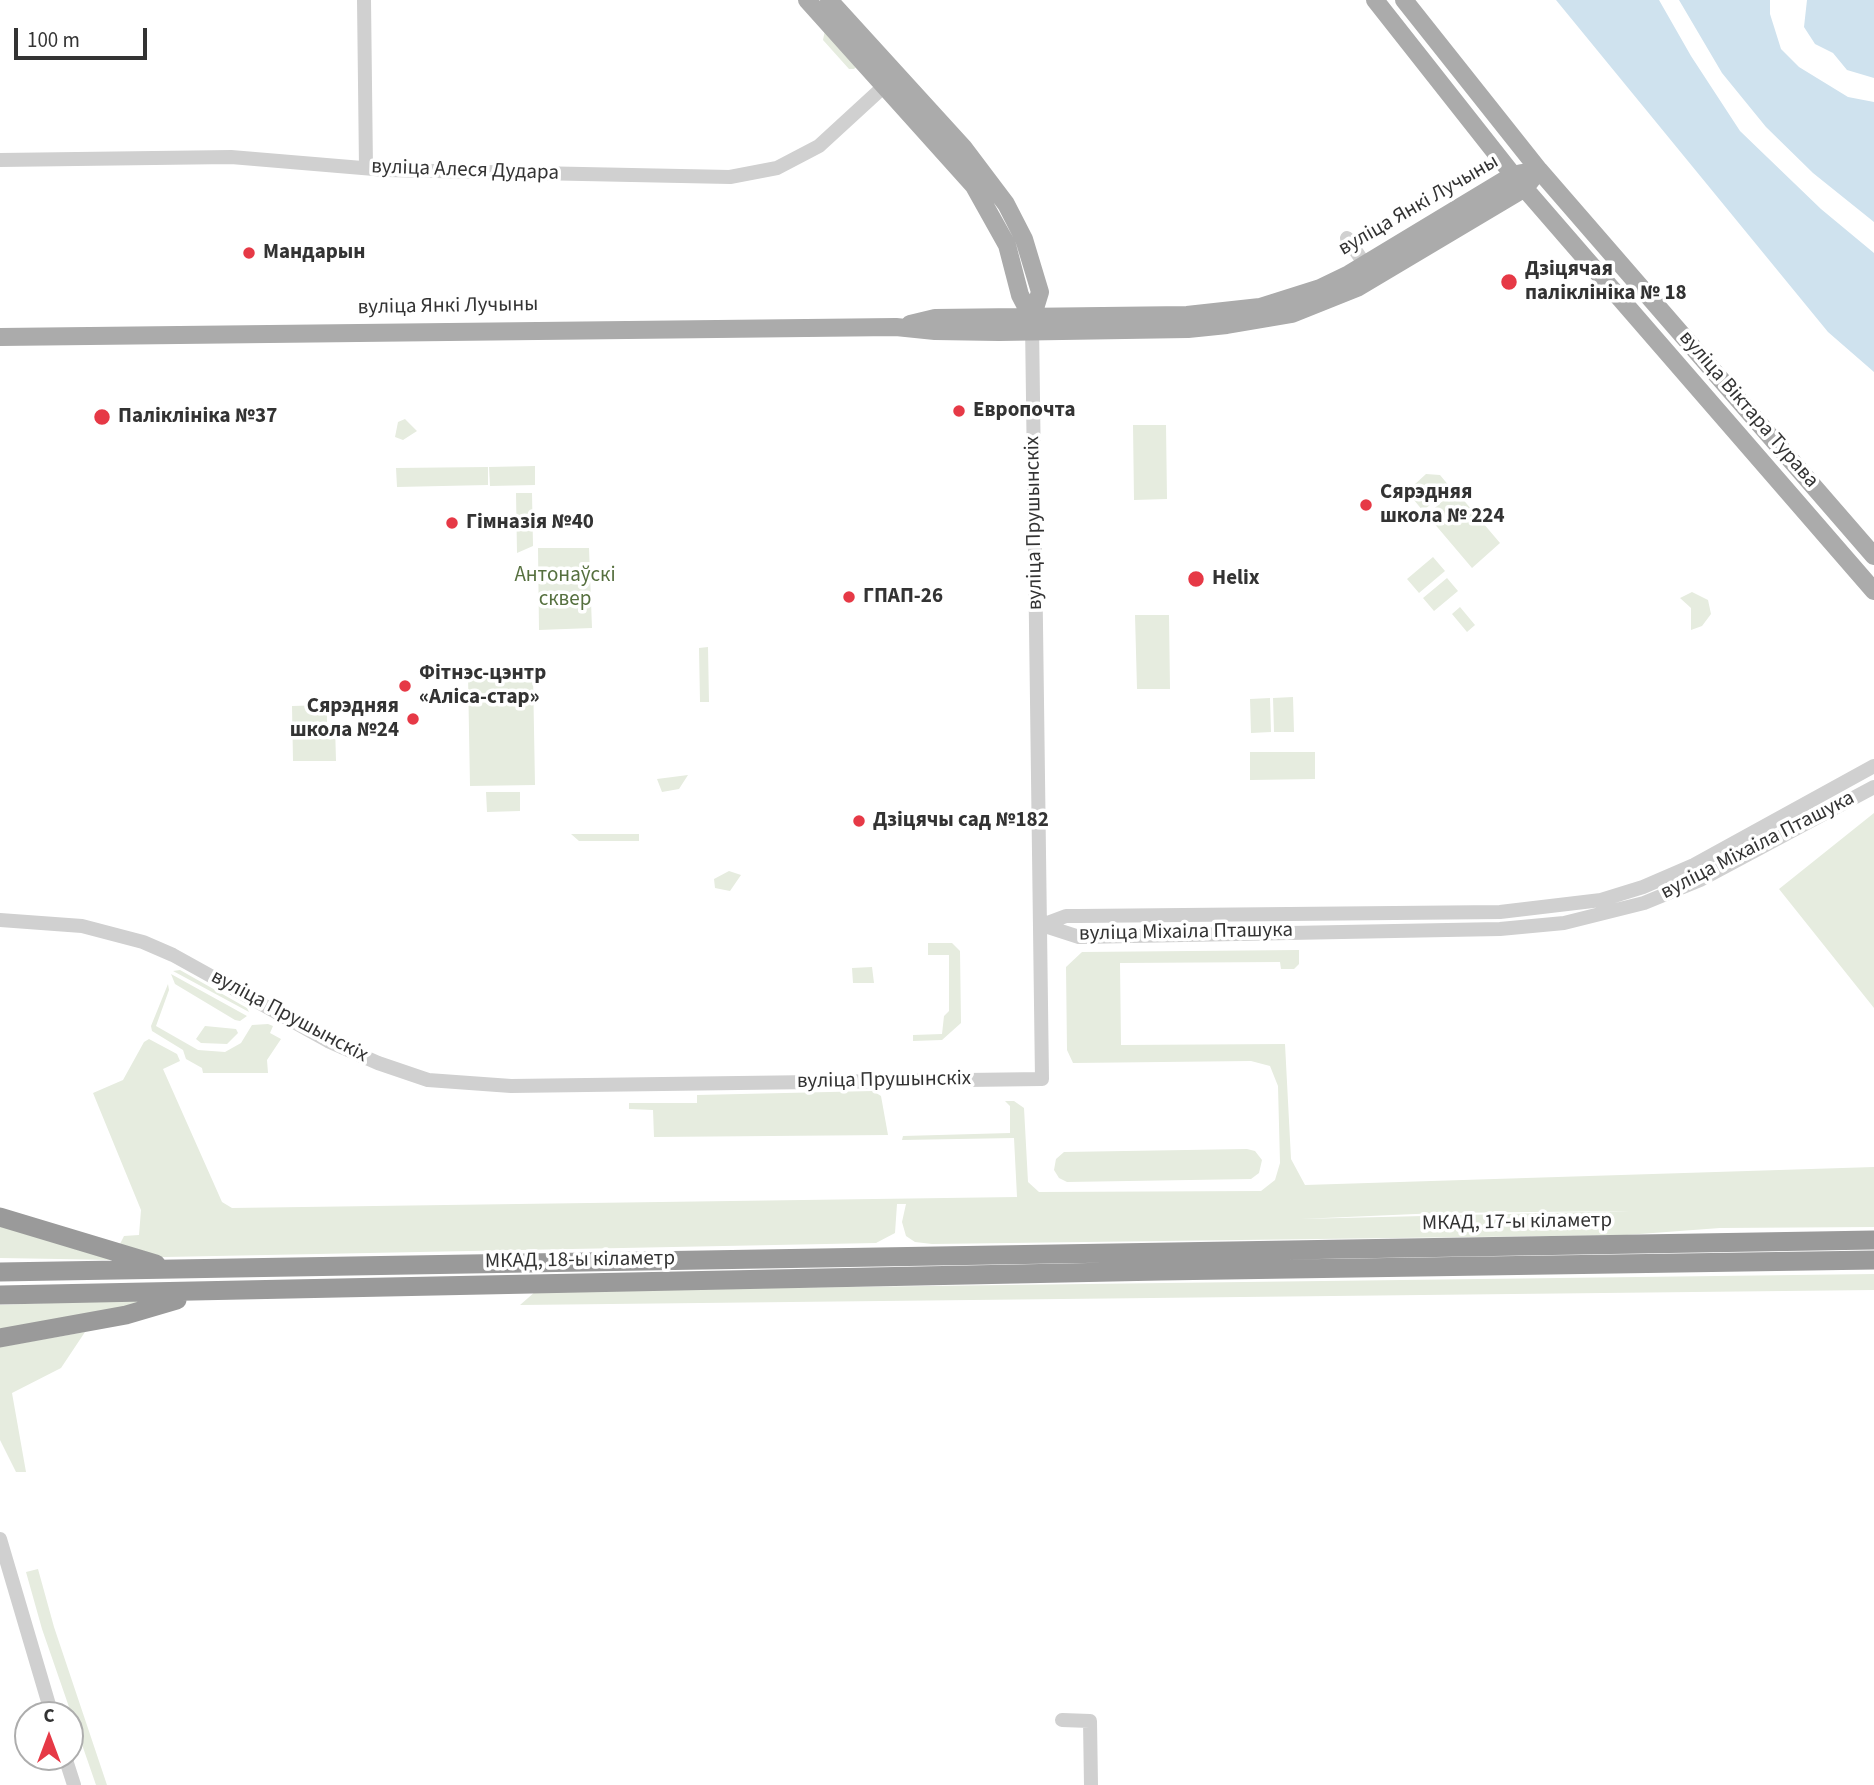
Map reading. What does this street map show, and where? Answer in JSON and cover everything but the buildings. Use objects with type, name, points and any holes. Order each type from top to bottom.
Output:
[{"type":"highway","points":[[0,1217],[178,1270]]},
{"type":"highway","name":"МКАД, 17-ы кіламетр","points":[[1161,1262],[1874,1240]]},
{"type":"highway","name":"МКАД, 17-ы кіламетр","points":[[1161,1262],[1874,1260]]},
{"type":"highway","name":"МКАД, 18-ы кіламетр","points":[[0,1272],[1161,1262]]},
{"type":"highway","name":"МКАД, 18-ы кіламетр","points":[[0,1295],[230,1292],[1161,1262]]},
{"type":"highway","points":[[0,1338],[126,1314],[185,1298],[230,1292]]},
{"type":"main road","points":[[807,0],[890,80]]},
{"type":"main road","points":[[829,0],[974,186],[1007,245],[1020,295],[1032,325]]},
{"type":"main road","name":"вуліца Віктара Турава","points":[[1375,0],[1519,182],[1874,591]]},
{"type":"main road","name":"вуліца Віктара Турава","points":[[1404,0],[1539,170],[1874,556]]},
{"type":"main road","name":"вуліца Янкі Лучыны","points":[[0,337],[896,327],[935,331],[1187,315],[1260,307],[1370,272],[1539,170]]},
{"type":"street","points":[[364,0],[366,168]]},
{"type":"street","name":"вуліца Алеся Дудара","points":[[0,160],[231,157],[366,168],[730,177],[777,168],[819,146],[890,80]]},
{"type":"street","points":[[1347,238],[1370,272]]},
{"type":"street","name":"вуліца Прушынскіх","points":[[0,920],[52,921],[116,933],[173,955],[322,1038],[378,1063],[428,1080],[511,1086],[1042,1079],[1032,325]]},
{"type":"street","name":"вуліца Міхаіла Пташука","points":[[1042,925],[1078,916],[1500,912],[1601,900],[1643,887],[1694,865],[1874,766]]},
{"type":"street","name":"вуліца Міхаіла Пташука","points":[[1042,925],[1079,937],[1500,929],[1564,923],[1644,903],[1700,880],[1874,787]]},
{"type":"street","points":[[0,1539],[48,1701]]},
{"type":"street","points":[[1062,1720],[1090,1721],[1091,1785]]},
{"type":"green space","points":[[825,30],[857,66],[854,69],[849,69],[823,40]]},
{"type":"green space","points":[[405,419],[417,431],[403,440],[395,437],[398,422]]},
{"type":"green space","points":[[1133,425],[1166,425],[1167,499],[1134,500]]},
{"type":"green space","points":[[535,466],[535,485],[490,486],[489,467]]},
{"type":"green space","points":[[488,467],[488,485],[397,487],[396,468]]},
{"type":"green space","points":[[1426,474],[1440,475],[1450,487],[1423,511],[1414,500],[1414,485]]},
{"type":"green space","points":[[1455,490],[1500,543],[1472,568],[1427,515]]},
{"type":"green space","points":[[516,493],[532,493],[533,546],[517,553]]},
{"type":"green space","name":"Антонаўскі сквер","points":[[538,548],[589,548],[592,628],[539,630]]},
{"type":"green space","points":[[1433,557],[1445,571],[1419,593],[1407,579]]},
{"type":"green space","points":[[1447,578],[1458,591],[1434,611],[1423,598]]},
{"type":"green space","points":[[1692,592],[1708,600],[1711,614],[1702,626],[1691,630],[1691,608],[1680,598]]},
{"type":"green space","points":[[1460,607],[1475,625],[1467,632],[1452,614]]},
{"type":"green space","points":[[1135,615],[1169,615],[1170,689],[1137,689]]},
{"type":"green space","points":[[708,647],[709,702],[700,702],[699,648]]},
{"type":"green space","points":[[533,674],[535,785],[470,786],[468,675]]},
{"type":"green space","points":[[1293,697],[1294,732],[1274,732],[1273,698]]},
{"type":"green space","points":[[1270,698],[1271,732],[1251,733],[1250,699]]},
{"type":"green space","points":[[327,705],[327,725],[335,725],[336,761],[293,761],[292,706]]},
{"type":"green space","points":[[1250,752],[1315,752],[1315,779],[1250,780]]},
{"type":"green space","points":[[688,775],[679,789],[662,792],[657,779]]},
{"type":"green space","points":[[486,792],[520,792],[520,811],[487,812]]},
{"type":"green space","points":[[1874,813],[1874,1008],[1779,889]]},
{"type":"green space","points":[[571,834],[639,834],[639,841],[579,841]]},
{"type":"green space","points":[[729,871],[741,875],[730,891],[715,888],[714,879]]},
{"type":"green space","points":[[928,943],[952,943],[960,951],[961,1023],[942,1040],[913,1041],[913,1035],[942,1034],[944,1016],[949,1011],[949,955],[928,955]]},
{"type":"green space","points":[[1299,950],[1299,964],[1294,969],[1281,969],[1280,962],[1120,963],[1121,1045],[1285,1044],[1291,1159],[1305,1185],[1874,1167],[1874,1227],[1720,1228],[1626,1235],[932,1244],[915,1242],[906,1236],[902,1222],[906,1204],[897,1204],[895,1233],[876,1243],[165,1257],[155,1257],[120,1244],[124,1236],[139,1235],[141,1210],[93,1093],[123,1080],[144,1042],[149,1039],[177,1054],[180,1061],[163,1069],[222,1202],[232,1208],[1017,1197],[1014,1138],[902,1140],[903,1136],[1010,1133],[1010,1106],[1005,1101],[1014,1101],[1024,1108],[1028,1182],[1039,1192],[1261,1191],[1275,1180],[1280,1163],[1278,1086],[1270,1066],[1251,1061],[1073,1063],[1067,1050],[1066,967],[1082,952]],"holes":[[[1630,1211],[1300,1219],[1439,1213]]]},
{"type":"green space","points":[[872,967],[874,983],[853,983],[852,968]]},
{"type":"green space","points":[[180,970],[247,1008],[249,1012],[173,971]]},
{"type":"green space","points":[[171,974],[247,1016],[240,1021],[235,1020],[175,984]]},
{"type":"green space","points":[[168,984],[169,990],[156,1026],[198,1050],[225,1052],[241,1043],[252,1025],[273,1026],[270,1033],[281,1039],[267,1060],[268,1073],[203,1073],[202,1068],[186,1059],[183,1050],[152,1031],[151,1026]]},
{"type":"green space","points":[[205,1026],[236,1029],[238,1033],[227,1044],[201,1043],[196,1039]]},
{"type":"green space","points":[[873,1091],[881,1096],[888,1135],[654,1137],[653,1110],[629,1109],[629,1103],[697,1103],[697,1095]]},
{"type":"green space","points":[[1255,1151],[1262,1160],[1259,1173],[1251,1179],[1067,1182],[1059,1178],[1054,1170],[1056,1159],[1064,1152]]},
{"type":"green space","points":[[0,1222],[118,1260],[0,1258]]},
{"type":"green space","points":[[1874,1274],[1874,1290],[520,1305],[536,1291]]},
{"type":"green space","points":[[166,1298],[0,1332],[0,1305]]},
{"type":"green space","points":[[85,1332],[61,1368],[12,1393],[26,1472],[16,1472],[0,1440],[0,1347]]},
{"type":"green space","points":[[38,1569],[79,1701],[67,1701],[26,1572]]},
{"type":"green space","points":[[84,1716],[107,1785],[96,1785],[84,1750]]},
{"type":"water","points":[[1556,0],[1659,0],[1691,56],[1740,131],[1821,209],[1874,253],[1874,372],[1828,332]]},
{"type":"water","points":[[1679,0],[1770,0],[1770,14],[1781,49],[1799,67],[1848,97],[1874,102],[1874,222],[1813,173],[1766,127],[1722,73]]},
{"type":"water","points":[[1807,0],[1874,0],[1874,78],[1847,70],[1833,53],[1815,44],[1804,27]]},
{"type":"place","name":"Мандарын","points":[[249,253]]},
{"type":"place","name":"Дзіцячая паліклініка № 18","points":[[1509,282]]},
{"type":"place","name":"Европочта","points":[[959,411]]},
{"type":"place","name":"Паліклініка №37","points":[[102,417]]},
{"type":"place","name":"Сярэдняя школа № 224","points":[[1366,505]]},
{"type":"place","name":"Гімназія №40","points":[[452,523]]},
{"type":"place","name":"Helix","points":[[1196,579]]},
{"type":"place","name":"ГПАП-26","points":[[849,597]]},
{"type":"place","name":"Фітнэс-цэнтр «Аліса-стар»","points":[[405,686]]},
{"type":"place","name":"Сярэдняя школа №24","points":[[413,719]]},
{"type":"place","name":"Дзіцячы сад №182","points":[[859,821]]}]
